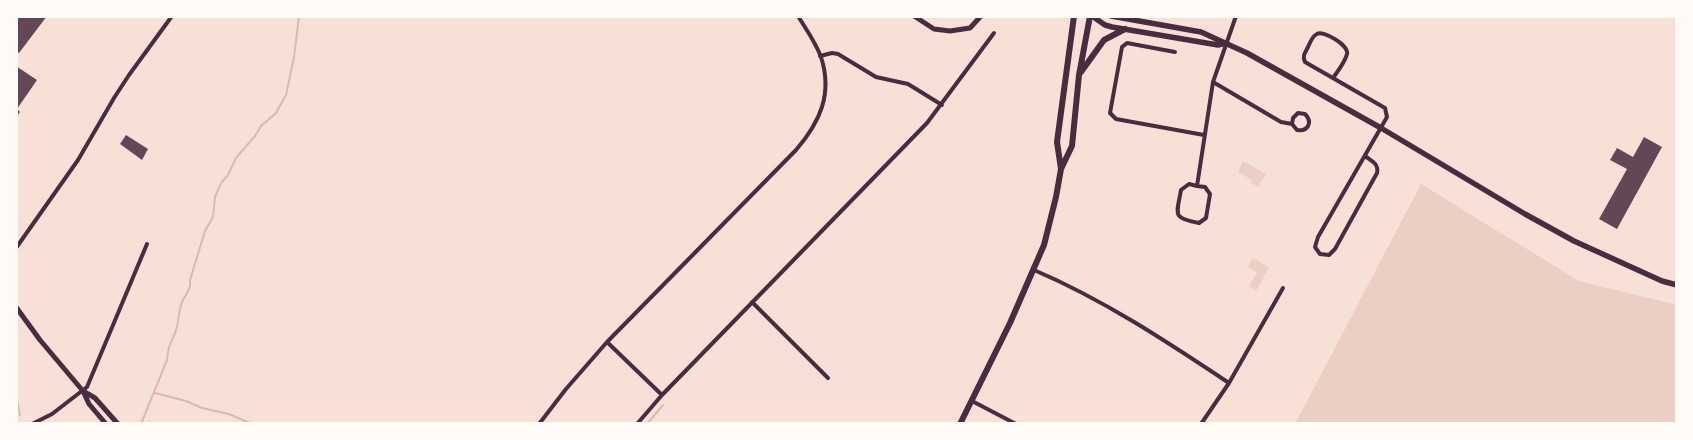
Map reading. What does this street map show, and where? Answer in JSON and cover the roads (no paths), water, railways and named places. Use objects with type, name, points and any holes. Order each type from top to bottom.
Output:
[{"type":"main road","points":[[1061,169],[1057,142],[1074,16]]},
{"type":"main road","points":[[960,424],[1034,270],[1044,245],[1061,169],[1072,146],[1079,75],[1091,16],[1105,25],[1125,29],[1218,45],[1226,43]]},
{"type":"main road","points":[[1111,16],[1201,32],[1226,43],[1267,63],[1574,241],[1654,277],[1677,285]]},
{"type":"main road","points":[[1079,75],[1104,40],[1125,29]]},
{"type":"street","points":[[16,248],[86,148],[129,75],[172,16]]},
{"type":"street","points":[[539,424],[566,388],[608,342],[804,140],[824,106],[826,77],[820,56],[798,16]]},
{"type":"street","points":[[914,16],[934,29],[950,31],[970,28],[981,16]]},
{"type":"street","points":[[1197,186],[1213,82],[1236,16]]},
{"type":"street","points":[[637,424],[662,395],[752,302],[911,141],[942,104],[994,33]]},
{"type":"street","points":[[1334,78],[1347,54],[1347,50],[1344,45],[1323,33],[1318,33],[1314,35],[1304,54],[1305,62],[1385,108],[1388,117],[1381,128],[1365,156],[1316,242],[1315,247],[1320,254],[1325,255],[1333,252],[1378,174],[1376,164],[1365,156]]},
{"type":"street","points":[[1175,52],[1127,43],[1122,47],[1110,112],[1116,119],[1204,135]]},
{"type":"street","points":[[820,56],[832,53],[838,54],[876,77],[908,84],[942,104]]},
{"type":"street","points":[[1213,82],[1281,122],[1292,124],[1297,130],[1304,130],[1308,126],[1309,119],[1305,114],[1298,113],[1293,118],[1292,124]]},
{"type":"street","points":[[1189,184],[1197,186],[1205,187],[1210,194],[1206,218],[1199,223],[1182,220],[1177,211],[1181,190],[1189,184]]},
{"type":"street","points":[[32,424],[52,414],[87,386],[147,244]]},
{"type":"street","points":[[1034,270],[1091,297],[1142,326],[1229,383]]},
{"type":"street","points":[[1201,424],[1229,383],[1283,288]]},
{"type":"street","points":[[752,302],[828,378]]},
{"type":"street","points":[[16,307],[40,340],[83,391],[88,404],[106,424]]},
{"type":"street","points":[[608,342],[662,395]]},
{"type":"street","points":[[83,391],[95,398],[118,424]]},
{"type":"street","points":[[972,400],[1016,424]]},
{"type":"waterway","points":[[141,424],[167,360],[182,302],[189,289],[205,231],[213,217],[215,197],[221,183],[228,175],[236,158],[261,126],[276,113],[286,95],[294,57],[299,16]]},
{"type":"waterway","points":[[155,393],[186,401],[202,408],[229,414],[252,424]]},
{"type":"waterway","points":[[16,396],[20,415]]},
{"type":"waterway","points":[[647,424],[663,405]]}]
